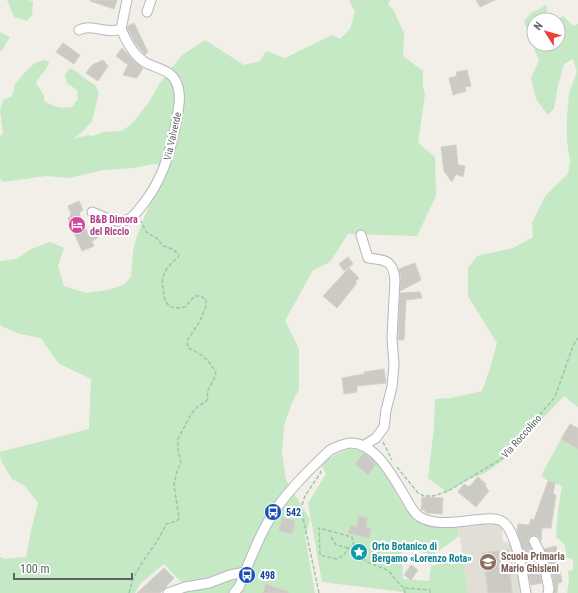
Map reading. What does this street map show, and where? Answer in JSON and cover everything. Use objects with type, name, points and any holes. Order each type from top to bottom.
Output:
[{"type":"street","points":[[79,30],[84,27],[114,32],[121,29],[127,0]]},
{"type":"street","points":[[147,12],[151,0]]},
{"type":"street","name":"Via Valverde","points":[[92,212],[112,220],[122,222],[131,219],[151,195],[167,161],[180,100],[177,84],[173,77],[167,71],[151,66],[142,60],[131,49],[125,40],[121,29]]},
{"type":"street","points":[[361,235],[368,258],[384,260],[390,263],[394,271],[395,280],[392,338],[394,365],[392,387],[386,410],[384,427],[376,438],[363,446]]},
{"type":"street","points":[[234,593],[239,587],[257,542],[270,517],[281,502],[315,464],[330,450],[340,445],[351,443],[363,446],[373,451],[382,462],[413,511],[421,517],[431,522],[443,523],[490,519],[502,521],[508,526],[512,533],[522,569],[526,593]]},
{"type":"street","points":[[534,541],[543,559],[549,589],[548,593]]},
{"type":"street","points":[[168,593],[186,587],[209,583],[230,574],[245,572]]},
{"type":"path","points":[[129,593],[134,577],[156,540],[162,534],[166,524],[177,521],[179,518],[174,485],[177,471],[181,463],[178,449],[178,439],[191,414],[197,407],[208,399],[207,392],[216,373],[205,358],[188,348],[187,341],[200,321],[206,306],[206,299],[200,296],[195,296],[185,307],[176,309],[164,301],[162,284],[163,276],[179,255],[161,244],[159,240],[146,232],[141,222],[141,214],[139,209]]},
{"type":"path","name":"Via Roccolino","points":[[397,466],[418,493],[424,496],[433,496],[448,491],[504,457],[555,397],[573,346],[578,338]]},
{"type":"path","points":[[384,427],[382,441],[393,462],[385,453]]},
{"type":"path","points":[[315,464],[321,472],[305,496],[301,508],[319,593]]},
{"type":"path","points":[[348,548],[344,555],[337,559],[320,555],[319,528],[352,537],[358,556],[389,571],[404,588],[405,593]]},
{"type":"path","points":[[331,537],[336,545],[348,548],[354,546]]},
{"type":"path","points":[[404,588],[430,590],[430,593]]},
{"type":"shaded area","name":"Scuola Primaria Mario Ghisleni","points":[[497,524],[502,528],[503,541],[512,546],[513,567],[517,567],[520,593],[468,593],[458,525]]},
{"type":"green space","points":[[7,0],[29,0],[33,2],[32,15],[27,21],[14,17]]},
{"type":"green space","points":[[349,0],[390,0],[388,5],[393,9],[404,33],[403,56],[423,71],[423,87],[425,94],[418,143],[435,157],[436,196],[417,236],[348,234],[330,262],[313,270],[285,321],[299,349],[299,389],[291,405],[284,426],[282,453],[286,480],[310,520],[305,536],[315,593],[177,593],[184,585],[164,564],[140,584],[135,593],[0,593],[0,557],[5,559],[26,557],[38,503],[25,486],[12,479],[1,461],[0,452],[89,429],[91,379],[58,363],[41,338],[20,334],[1,326],[0,261],[17,259],[29,250],[50,242],[64,248],[58,266],[64,286],[86,293],[108,290],[123,285],[131,277],[133,251],[137,236],[152,198],[160,165],[154,164],[133,168],[104,170],[68,178],[46,176],[3,182],[0,179],[0,136],[3,134],[0,110],[3,100],[12,96],[15,84],[27,70],[35,63],[43,60],[49,62],[46,70],[36,83],[44,96],[44,101],[58,107],[72,107],[78,99],[77,90],[67,83],[65,75],[70,68],[96,86],[99,93],[92,121],[73,139],[88,135],[93,136],[103,132],[121,131],[131,125],[181,56],[205,40],[244,65],[260,61],[266,51],[285,58],[332,35],[340,39],[350,29],[355,12]]},
{"type":"green space","points":[[547,5],[547,12],[533,12]]},
{"type":"green space","points":[[566,19],[573,26],[578,24],[578,407],[564,396],[501,462],[483,474],[467,480],[447,492],[428,478],[434,428],[435,399],[451,398],[482,391],[497,343],[468,296],[468,268],[477,256],[513,248],[533,237],[532,223],[546,195],[568,174],[570,161],[567,141],[569,93],[577,72],[573,59],[564,64],[554,109],[548,115],[536,99],[531,78],[539,61],[536,52],[566,52]]},
{"type":"green space","points":[[0,32],[10,37],[0,51]]},
{"type":"green space","points":[[561,439],[578,449],[578,593],[567,593],[569,582],[568,571],[573,570],[573,560],[566,557],[565,545],[556,537],[562,486],[548,481],[541,476]]},
{"type":"green space","points":[[352,448],[366,453],[375,460],[405,507],[411,515],[419,521],[435,527],[458,525],[459,536],[433,555],[401,547],[403,579],[429,581],[431,566],[463,558],[468,593],[404,593],[322,582],[308,503],[326,474],[321,465],[336,454]]},
{"type":"building","points":[[117,0],[114,9],[90,1]]},
{"type":"building","points":[[476,0],[495,0],[480,7]]},
{"type":"building","points":[[134,23],[148,52],[145,55],[135,43],[127,28]]},
{"type":"building","points":[[63,43],[80,55],[74,64],[56,52]]},
{"type":"building","points":[[122,48],[143,68],[137,78],[123,75],[128,65],[116,56]]},
{"type":"building","points":[[103,60],[108,66],[98,81],[86,73],[92,65]]},
{"type":"building","points":[[467,70],[471,86],[465,87],[466,91],[453,95],[449,78],[457,76],[456,72]]},
{"type":"building","points":[[456,145],[458,165],[465,166],[463,177],[456,174],[452,182],[444,171],[441,147]]},
{"type":"building","name":"B&B Dimora del Riccio","points":[[79,201],[83,210],[79,213],[89,236],[102,230],[104,234],[92,241],[94,246],[82,251],[68,219],[71,214],[68,206]]},
{"type":"building","points":[[348,257],[353,264],[344,271],[339,264]]},
{"type":"building","points":[[415,263],[421,280],[400,291],[401,277],[399,269]]},
{"type":"building","points":[[349,268],[359,278],[355,282],[357,283],[337,308],[323,296]]},
{"type":"building","points":[[420,292],[422,298],[406,300],[404,340],[398,340],[400,293]]},
{"type":"building","points":[[384,369],[386,383],[357,386],[357,392],[344,394],[342,378],[364,374],[364,372]]},
{"type":"building","points":[[570,424],[578,428],[578,449],[561,439]]},
{"type":"building","points":[[364,453],[376,464],[368,475],[355,464]]},
{"type":"building","points":[[478,477],[486,484],[485,486],[489,491],[476,507],[458,492],[464,484],[469,487]]},
{"type":"building","points":[[548,481],[555,483],[553,494],[556,495],[551,528],[542,528],[541,541],[538,536],[534,535],[529,537],[528,541],[537,561],[542,583],[531,585],[517,531],[518,524],[529,525],[531,519],[534,520]]},
{"type":"building","points":[[422,497],[443,498],[442,514],[426,513],[425,510],[421,510]]},
{"type":"building","points":[[359,516],[367,518],[366,527],[371,528],[369,538],[348,533],[351,525],[356,527]]},
{"type":"building","points":[[282,518],[295,521],[292,534],[279,531]]},
{"type":"building","points":[[556,546],[562,582],[558,583],[557,593],[554,593],[555,588],[549,558],[544,549]]},
{"type":"building","points":[[372,547],[380,549],[377,564],[369,560]]},
{"type":"building","points":[[508,550],[512,593],[488,593],[485,568],[483,568],[482,553]]},
{"type":"building","points":[[411,565],[418,570],[411,580],[404,575]]},
{"type":"building","points":[[164,568],[174,578],[160,593],[137,593]]},
{"type":"building","points":[[266,584],[288,592],[288,593],[263,593]]},
{"type":"place","name":"B&B Dimora del Riccio","points":[[77,225]]},
{"type":"place","name":"542","points":[[273,512]]},
{"type":"place","name":"Orto Botanico di Bergamo «Lorenzo Rota»","points":[[359,552]]},
{"type":"place","name":"Scuola Primaria Mario Ghisleni","points":[[488,562]]},
{"type":"place","name":"498","points":[[247,575]]}]
